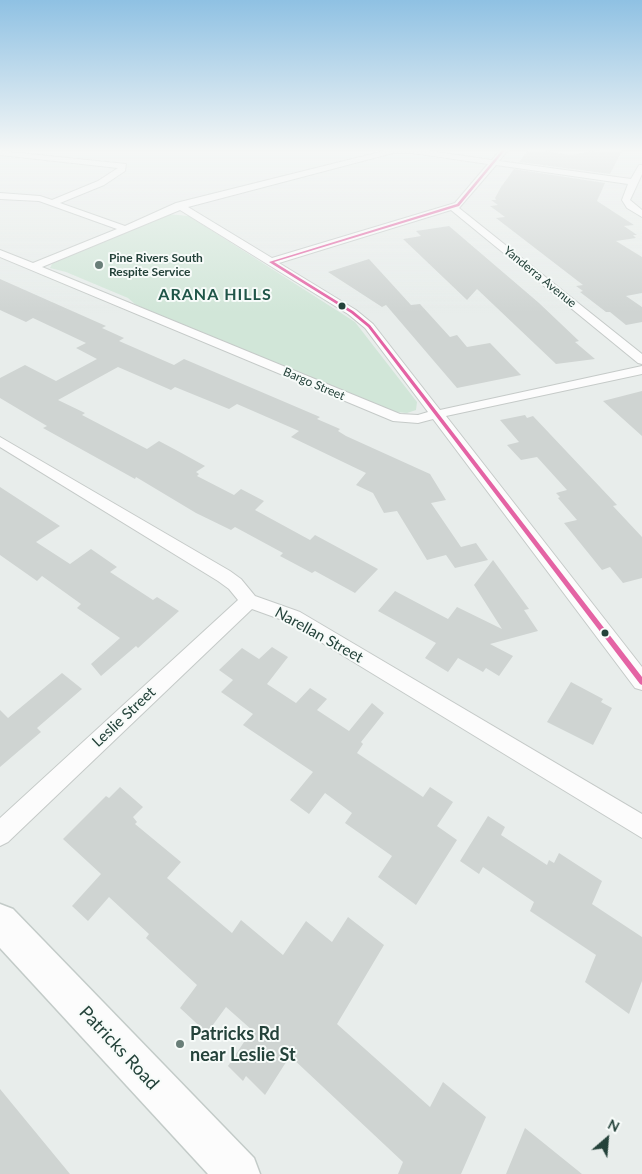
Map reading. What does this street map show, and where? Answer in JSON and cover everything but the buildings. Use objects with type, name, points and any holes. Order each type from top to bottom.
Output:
[{"type":"main road","name":"Patricks Road","points":[[0,922],[238,1174]]},
{"type":"street","points":[[54,204],[123,228]]},
{"type":"street","points":[[33,266],[123,228],[188,204]]},
{"type":"street","points":[[271,262],[458,204]]},
{"type":"street","points":[[628,204],[642,214]]},
{"type":"street","points":[[179,206],[362,319],[642,682]]},
{"type":"street","name":"Yanderra Avenue","points":[[452,207],[642,360]]},
{"type":"street","name":"Bargo Street","points":[[0,253],[386,414],[411,419],[642,370]]},
{"type":"street","name":"Narellan Street","points":[[0,442],[224,576],[235,584],[249,601],[294,617],[642,827]]},
{"type":"street","name":"Leslie Street","points":[[0,834],[249,601]]},
{"type":"green space","points":[[167,214],[189,216],[355,322],[417,402],[416,410],[407,413],[396,412],[136,305],[128,298],[66,272],[50,268],[53,262]]},
{"type":"transit line","points":[[271,262],[459,204]]},
{"type":"transit line","points":[[271,262],[352,312],[369,326],[642,682]]},
{"type":"place","name":"Pine Rivers South Respite Service","points":[[99,265]]},
{"type":"place","name":"Patricks Rd near Leslie St","points":[[180,1044]]},
{"type":"district","name":"ARANA HILLS","points":[[215,295]]}]
